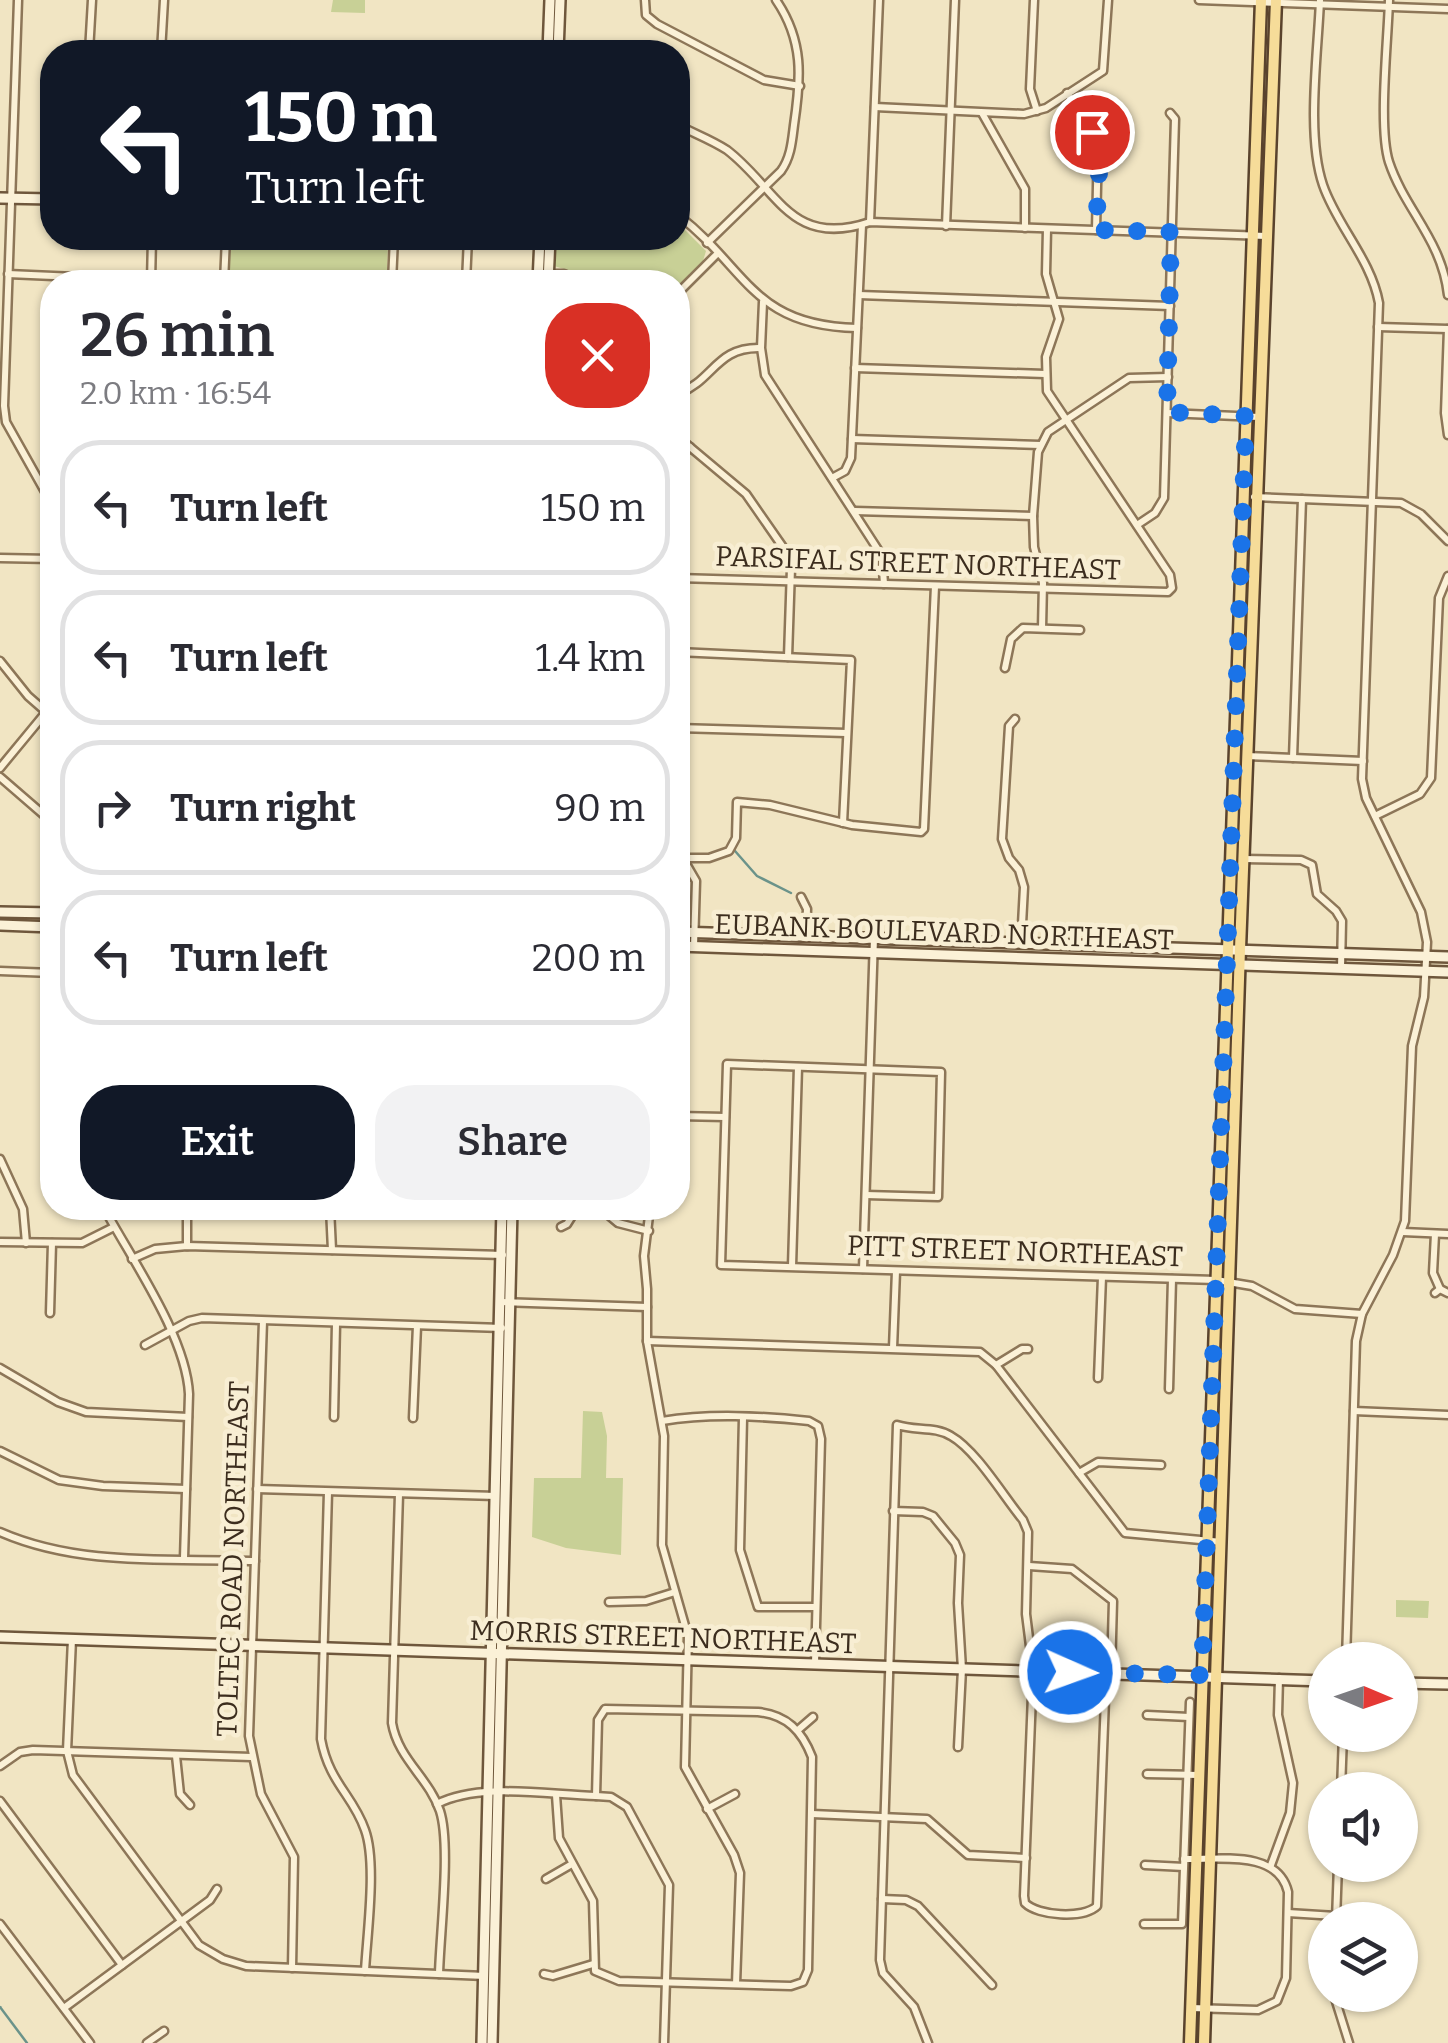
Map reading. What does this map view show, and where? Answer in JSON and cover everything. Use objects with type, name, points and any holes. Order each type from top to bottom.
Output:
[{"type":"main road","points":[[1204,2043],[1240,965],[1234,949],[1232,815],[1262,1]]},
{"type":"main road","points":[[1190,2043],[1188,1861],[1202,1675],[1226,963],[1234,949],[1244,859],[1276,1]]},
{"type":"main road","points":[[1232,815],[1237,820],[1237,855],[1244,859]]},
{"type":"street","points":[[18,0],[5,198],[8,274],[3,422],[40,484]]},
{"type":"street","points":[[90,40],[92,0]]},
{"type":"street","points":[[162,40],[164,0]]},
{"type":"street","points":[[548,40],[550,0]]},
{"type":"street","points":[[558,40],[560,0]]},
{"type":"street","points":[[645,0],[646,15],[688,40]]},
{"type":"street","points":[[707,243],[782,171],[789,158],[800,86],[796,34],[776,0]]},
{"type":"street","points":[[832,478],[848,466],[852,439],[879,0]]},
{"type":"street","points":[[946,226],[955,0]]},
{"type":"street","points":[[1034,0],[1030,89],[1038,111]]},
{"type":"street","points":[[874,108],[1038,111],[1103,71],[1108,0]]},
{"type":"street","points":[[1199,0],[1389,4],[1448,10]]},
{"type":"street","points":[[1320,2],[1315,137],[1318,167],[1332,206],[1373,280],[1378,303],[1364,789],[1421,912],[1426,933],[1424,998],[1412,1046],[1406,1213],[1402,1232],[1362,1314],[1356,1341],[1347,1642]]},
{"type":"street","points":[[1389,4],[1387,152],[1436,247],[1448,294]]},
{"type":"street","points":[[690,41],[764,80],[800,86]]},
{"type":"street","points":[[1067,93],[1098,142],[1096,230]]},
{"type":"street","points":[[982,112],[1025,189],[1025,228]]},
{"type":"street","points":[[1048,229],[1046,274],[1056,302],[1058,328],[1046,357],[1051,401],[1137,525],[1155,513],[1164,498],[1175,119],[1170,114]]},
{"type":"street","points":[[690,130],[724,148],[785,210],[811,225],[839,231],[866,224],[1266,236]]},
{"type":"street","points":[[5,198],[40,199]]},
{"type":"street","points":[[690,227],[763,302],[812,324],[857,328]]},
{"type":"street","points":[[690,282],[717,254]]},
{"type":"street","points":[[8,274],[40,277]]},
{"type":"street","points":[[858,295],[1170,306]]},
{"type":"street","points":[[763,302],[760,348],[770,387],[882,556],[884,584]]},
{"type":"street","points":[[1378,327],[1448,329],[1448,435]]},
{"type":"street","points":[[690,387],[736,349],[760,348]]},
{"type":"street","points":[[855,368],[1045,374]]},
{"type":"street","points":[[1042,628],[1043,589],[1034,547],[1040,445],[1048,432],[1129,378],[1168,377]]},
{"type":"street","points":[[1167,412],[1259,417]]},
{"type":"street","points":[[852,439],[1040,445]]},
{"type":"street","points":[[690,447],[746,494],[787,553],[788,657]]},
{"type":"street","points":[[1243,496],[1402,504],[1412,508],[1448,542]]},
{"type":"street","points":[[1293,758],[1302,499]]},
{"type":"street","points":[[853,511],[1034,516]]},
{"type":"street","name":"PARSIFAL STREET NORTHEAST","points":[[690,578],[1168,592],[1173,582],[1137,525]]},
{"type":"street","points":[[0,558],[40,560]]},
{"type":"street","points":[[1375,816],[1420,794],[1431,778],[1439,598],[1448,576]]},
{"type":"street","points":[[690,858],[709,858],[729,851],[736,838],[737,802],[770,805],[843,824],[888,827],[909,833],[924,829],[936,586]]},
{"type":"street","points":[[1005,668],[1014,635],[1023,628],[1080,630]]},
{"type":"street","points":[[690,653],[851,660],[843,824]]},
{"type":"street","points":[[0,662],[28,696],[40,704]]},
{"type":"street","points":[[1016,718],[1009,726],[1002,840],[1024,886],[1022,942]]},
{"type":"street","points":[[0,768],[40,722]]},
{"type":"street","points":[[690,728],[846,734]]},
{"type":"street","points":[[1235,756],[1363,760]]},
{"type":"street","points":[[0,777],[40,812]]},
{"type":"street","points":[[1244,859],[1301,860],[1312,866],[1317,894],[1340,915],[1342,922],[1340,968]]},
{"type":"street","points":[[690,871],[696,880],[694,946]]},
{"type":"street","points":[[801,898],[806,909],[806,936]]},
{"type":"street","points":[[0,912],[40,913]]},
{"type":"street","points":[[0,925],[40,927]]},
{"type":"street","name":"EUBANK BOULEVARD NORTHEAST","points":[[690,933],[1448,957]]},
{"type":"street","points":[[864,1269],[874,938]]},
{"type":"street","name":"EUBANK BOULEVARD NORTHEAST","points":[[690,946],[1448,972]]},
{"type":"street","points":[[0,971],[40,975]]},
{"type":"street","points":[[690,1116],[725,1117],[727,1064],[942,1072],[938,1198],[866,1195]]},
{"type":"street","points":[[792,1266],[798,1068]]},
{"type":"street","name":"PITT STREET NORTHEAST","points":[[725,1117],[721,1266],[1230,1281],[1252,1286],[1298,1310],[1362,1314]]},
{"type":"street","points":[[0,1159],[23,1209],[26,1243]]},
{"type":"street","points":[[111,1220],[186,1368],[184,1558]]},
{"type":"street","points":[[186,1220],[187,1246]]},
{"type":"street","points":[[331,1220],[332,1250]]},
{"type":"street","points":[[482,2043],[488,1976],[497,1654],[503,1220]]},
{"type":"street","points":[[505,1255],[510,1220]]},
{"type":"street","points":[[560,1227],[570,1220]]},
{"type":"street","points":[[614,1220],[649,1230]]},
{"type":"street","points":[[649,1220],[644,1256],[647,1341],[662,1421],[665,1466],[661,1531],[666,1568],[687,1625],[685,1767],[740,1873],[736,1984]]},
{"type":"street","points":[[0,1242],[82,1243],[114,1226]]},
{"type":"street","points":[[1402,1232],[1448,1234]]},
{"type":"street","points":[[1435,1234],[1433,1274],[1441,1292]]},
{"type":"street","points":[[50,1313],[52,1243]]},
{"type":"street","points":[[132,1259],[155,1249],[187,1246],[505,1255]]},
{"type":"street","points":[[893,1348],[896,1270]]},
{"type":"street","points":[[1098,1378],[1102,1277]]},
{"type":"street","points":[[1169,1390],[1172,1279]]},
{"type":"street","points":[[504,1302],[647,1307]]},
{"type":"street","points":[[144,1345],[196,1319],[504,1328]]},
{"type":"street","name":"TOLTEC ROAD NORTHEAST","points":[[263,1321],[251,1757],[261,1794],[294,1857],[292,1968]]},
{"type":"street","points":[[334,1417],[336,1324]]},
{"type":"street","points":[[413,1418],[417,1326]]},
{"type":"street","points":[[647,1341],[973,1350],[996,1366],[1125,1533],[1222,1542]]},
{"type":"street","points":[[996,1366],[1028,1348]]},
{"type":"street","points":[[0,1368],[58,1402],[86,1412],[188,1417]]},
{"type":"street","points":[[1354,1411],[1448,1414]]},
{"type":"street","points":[[662,1421],[697,1416],[809,1421],[818,1426],[821,1439],[815,1664]]},
{"type":"street","points":[[743,1418],[740,1550],[758,1607],[816,1607]]},
{"type":"street","points":[[928,2043],[914,2007],[883,1972],[897,1425],[933,1429],[952,1436],[1023,1520],[1030,1539],[1026,1614],[1032,1670],[1024,1896],[1029,1907],[1039,1911],[1091,1912],[1099,1900],[1113,1601],[1072,1570],[1029,1566]]},
{"type":"street","points":[[0,1452],[59,1480],[102,1486],[186,1488]]},
{"type":"street","points":[[1079,1473],[1098,1462],[1161,1465]]},
{"type":"street","points":[[257,1489],[500,1497]]},
{"type":"street","points":[[328,1492],[320,1727],[326,1765],[363,1824],[369,1848],[365,1971]]},
{"type":"street","points":[[399,1494],[394,1734],[403,1755],[437,1804],[444,1836],[438,1974]]},
{"type":"street","points":[[893,1512],[933,1516],[960,1556],[962,1669],[958,1748]]},
{"type":"street","points":[[0,1532],[69,1554],[255,1560]]},
{"type":"street","points":[[609,1602],[646,1602],[675,1592]]},
{"type":"street","name":"MORRIS STREET NORTHEAST","points":[[0,1638],[1308,1680]]},
{"type":"street","points":[[72,1640],[68,1751],[74,1775],[200,1945],[223,1960],[246,1966],[488,1976]]},
{"type":"street","points":[[1271,1865],[1290,1812],[1294,1783],[1278,1715],[1279,1678]]},
{"type":"street","points":[[1418,1683],[1448,1684]]},
{"type":"street","points":[[1147,1774],[1193,1775],[1190,1702]]},
{"type":"street","points":[[556,1795],[559,1838],[593,1901],[593,1964],[600,1974],[612,1980],[666,1983],[791,1986],[804,1982],[808,1970],[812,1757],[798,1730],[769,1713],[605,1710],[598,1720],[596,1796]]},
{"type":"street","points":[[1147,1715],[1189,1717]]},
{"type":"street","points":[[798,1730],[813,1717]]},
{"type":"street","points":[[0,1766],[26,1750],[251,1757]]},
{"type":"street","points":[[176,1756],[180,1794],[190,1804]]},
{"type":"street","points":[[437,1804],[460,1794],[493,1793],[610,1797],[627,1807],[666,1876],[670,1894],[664,2043]]},
{"type":"street","points":[[707,1809],[735,1794]]},
{"type":"street","points":[[0,1802],[122,1964]]},
{"type":"street","points":[[812,1814],[927,1819],[968,1854],[1026,1858]]},
{"type":"street","points":[[1146,1865],[1210,1859],[1271,1865],[1286,1883],[1286,1978],[1277,2001],[1258,2010],[1191,2008]]},
{"type":"street","points":[[1144,1924],[1182,1924],[1188,1861]]},
{"type":"street","points":[[546,1880],[572,1864]]},
{"type":"street","points":[[64,2008],[210,1900],[217,1889]]},
{"type":"street","points":[[882,1899],[906,1900],[918,1906],[992,1985]]},
{"type":"street","points":[[1288,1914],[1308,1916]]},
{"type":"street","points":[[0,1924],[90,2043]]},
{"type":"street","points":[[544,1974],[552,1976],[593,1964]]},
{"type":"street","points":[[488,1976],[492,2043]]},
{"type":"street","points":[[1339,2012],[1349,2043]]},
{"type":"street","points":[[147,2043],[164,2031]]},
{"type":"green space","points":[[333,0],[365,0],[365,13],[331,12]]},
{"type":"green space","points":[[690,235],[706,251],[703,261],[690,275],[690,270],[567,270],[554,266],[555,250],[690,250]]},
{"type":"green space","points":[[230,250],[388,250],[387,270],[230,270]]},
{"type":"green space","points":[[583,1411],[602,1412],[607,1436],[606,1478],[623,1478],[621,1555],[566,1548],[532,1537],[534,1478],[581,1478]]},
{"type":"green space","points":[[1396,1600],[1429,1601],[1428,1618],[1396,1617]]},
{"type":"waterway","points":[[735,851],[757,876],[791,893]]},
{"type":"waterway","points":[[0,2007],[27,2043]]},
{"type":"route","points":[[1070,1672],[1202,1675],[1246,416],[1167,412],[1171,232],[1096,230],[1100,154],[1092,132]]}]
